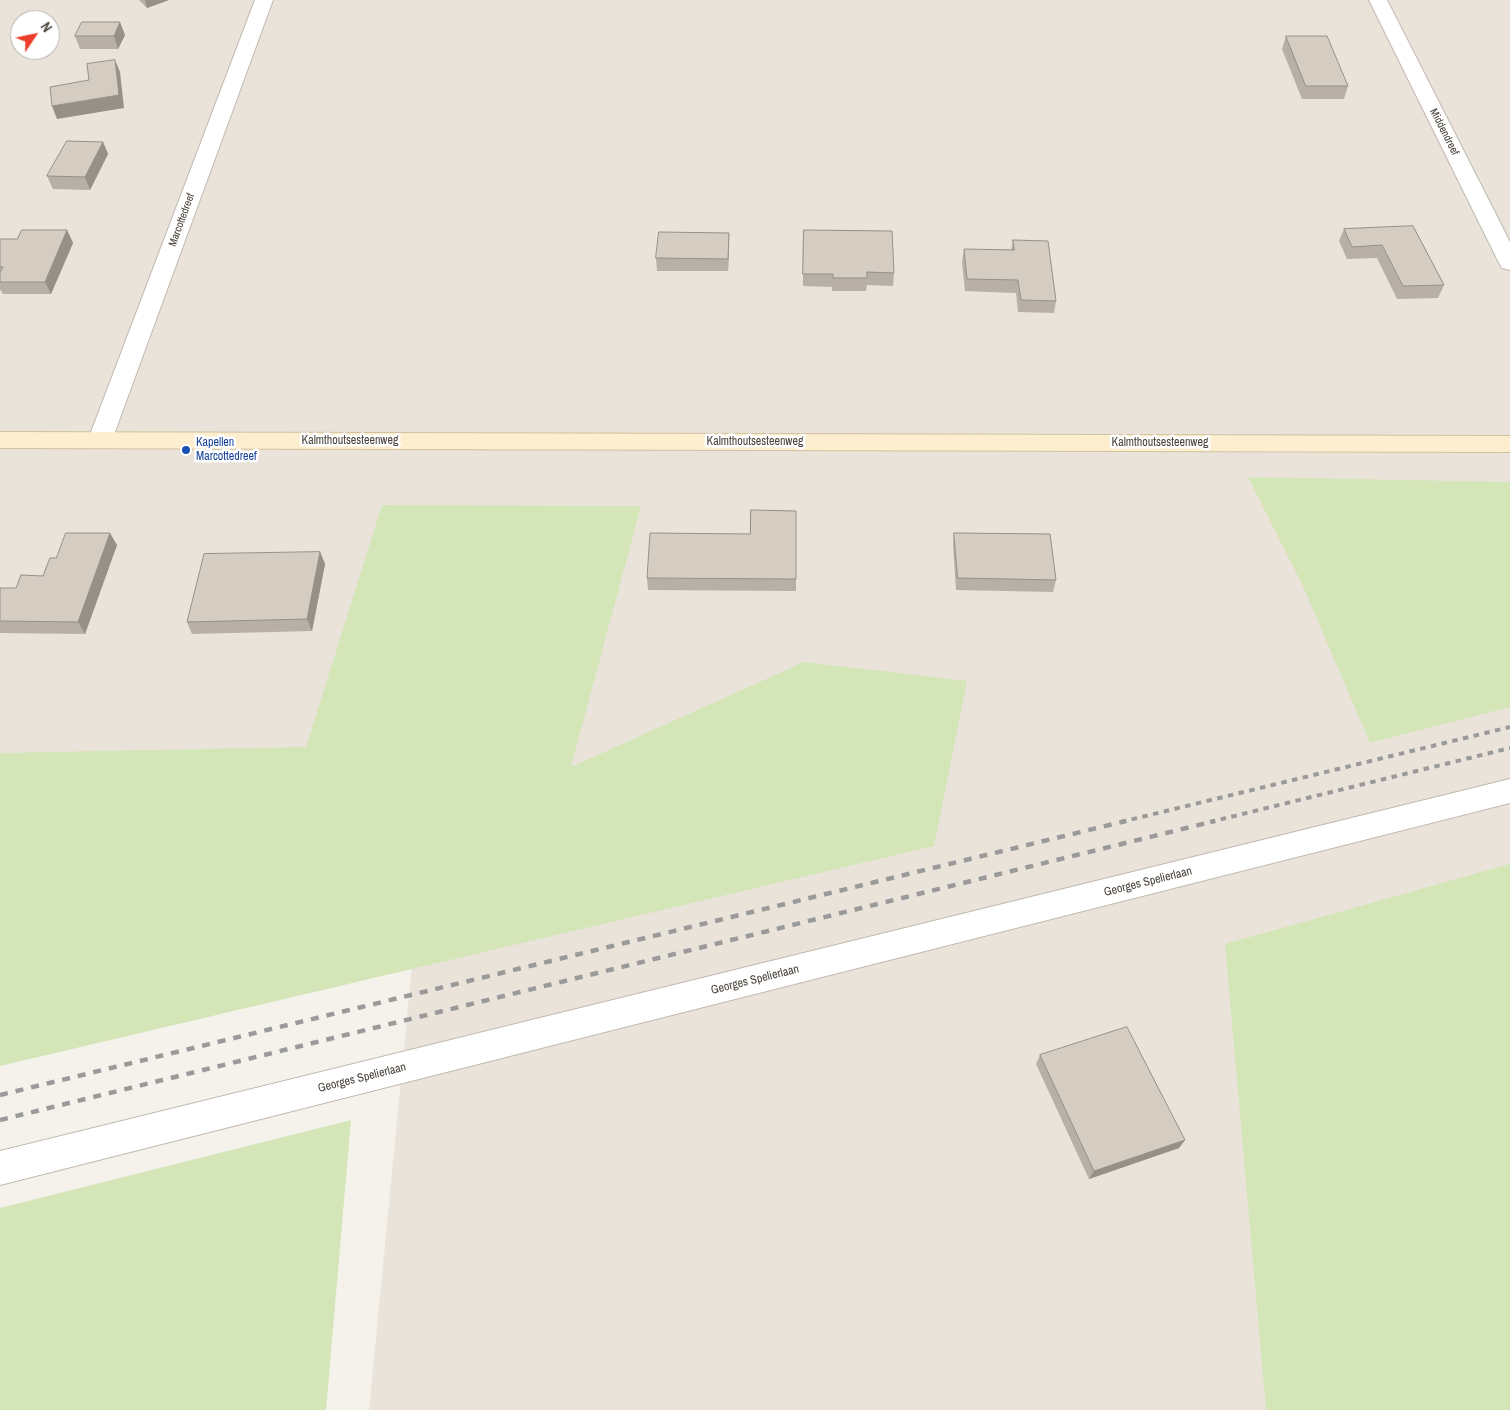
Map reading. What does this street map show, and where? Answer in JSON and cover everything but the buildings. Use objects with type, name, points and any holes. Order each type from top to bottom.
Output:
[{"type":"main road","name":"Kalmthoutsesteenweg","points":[[0,440],[1510,444]]},
{"type":"street","name":"Marcottedreef","points":[[100,440],[264,0]]},
{"type":"street","name":"Middendreef","points":[[1378,0],[1510,263]]},
{"type":"street","name":"Georges Spelierlaan","points":[[0,1168],[1510,792]]},
{"type":"shaded area","points":[[0,0],[1510,0],[1510,1410],[369,1410],[413,955],[0,1052]]},
{"type":"green space","points":[[1248,477],[1510,482],[1510,707],[1370,743],[1302,584]]},
{"type":"green space","points":[[382,505],[641,506],[571,767],[804,662],[967,681],[934,846],[0,1066],[0,753],[306,747]]},
{"type":"green space","points":[[1510,864],[1510,1410],[1266,1410],[1225,944]]},
{"type":"green space","points":[[351,1120],[326,1410],[0,1410],[0,1208]]},
{"type":"railway","points":[[1121,822],[1510,727]]},
{"type":"railway","points":[[1210,822],[1510,748]]},
{"type":"railway","points":[[0,1095],[1126,821]]},
{"type":"railway","points":[[0,1120],[1215,821]]},
{"type":"place","name":"Kapellen Marcottedreef","points":[[186,450]]}]
